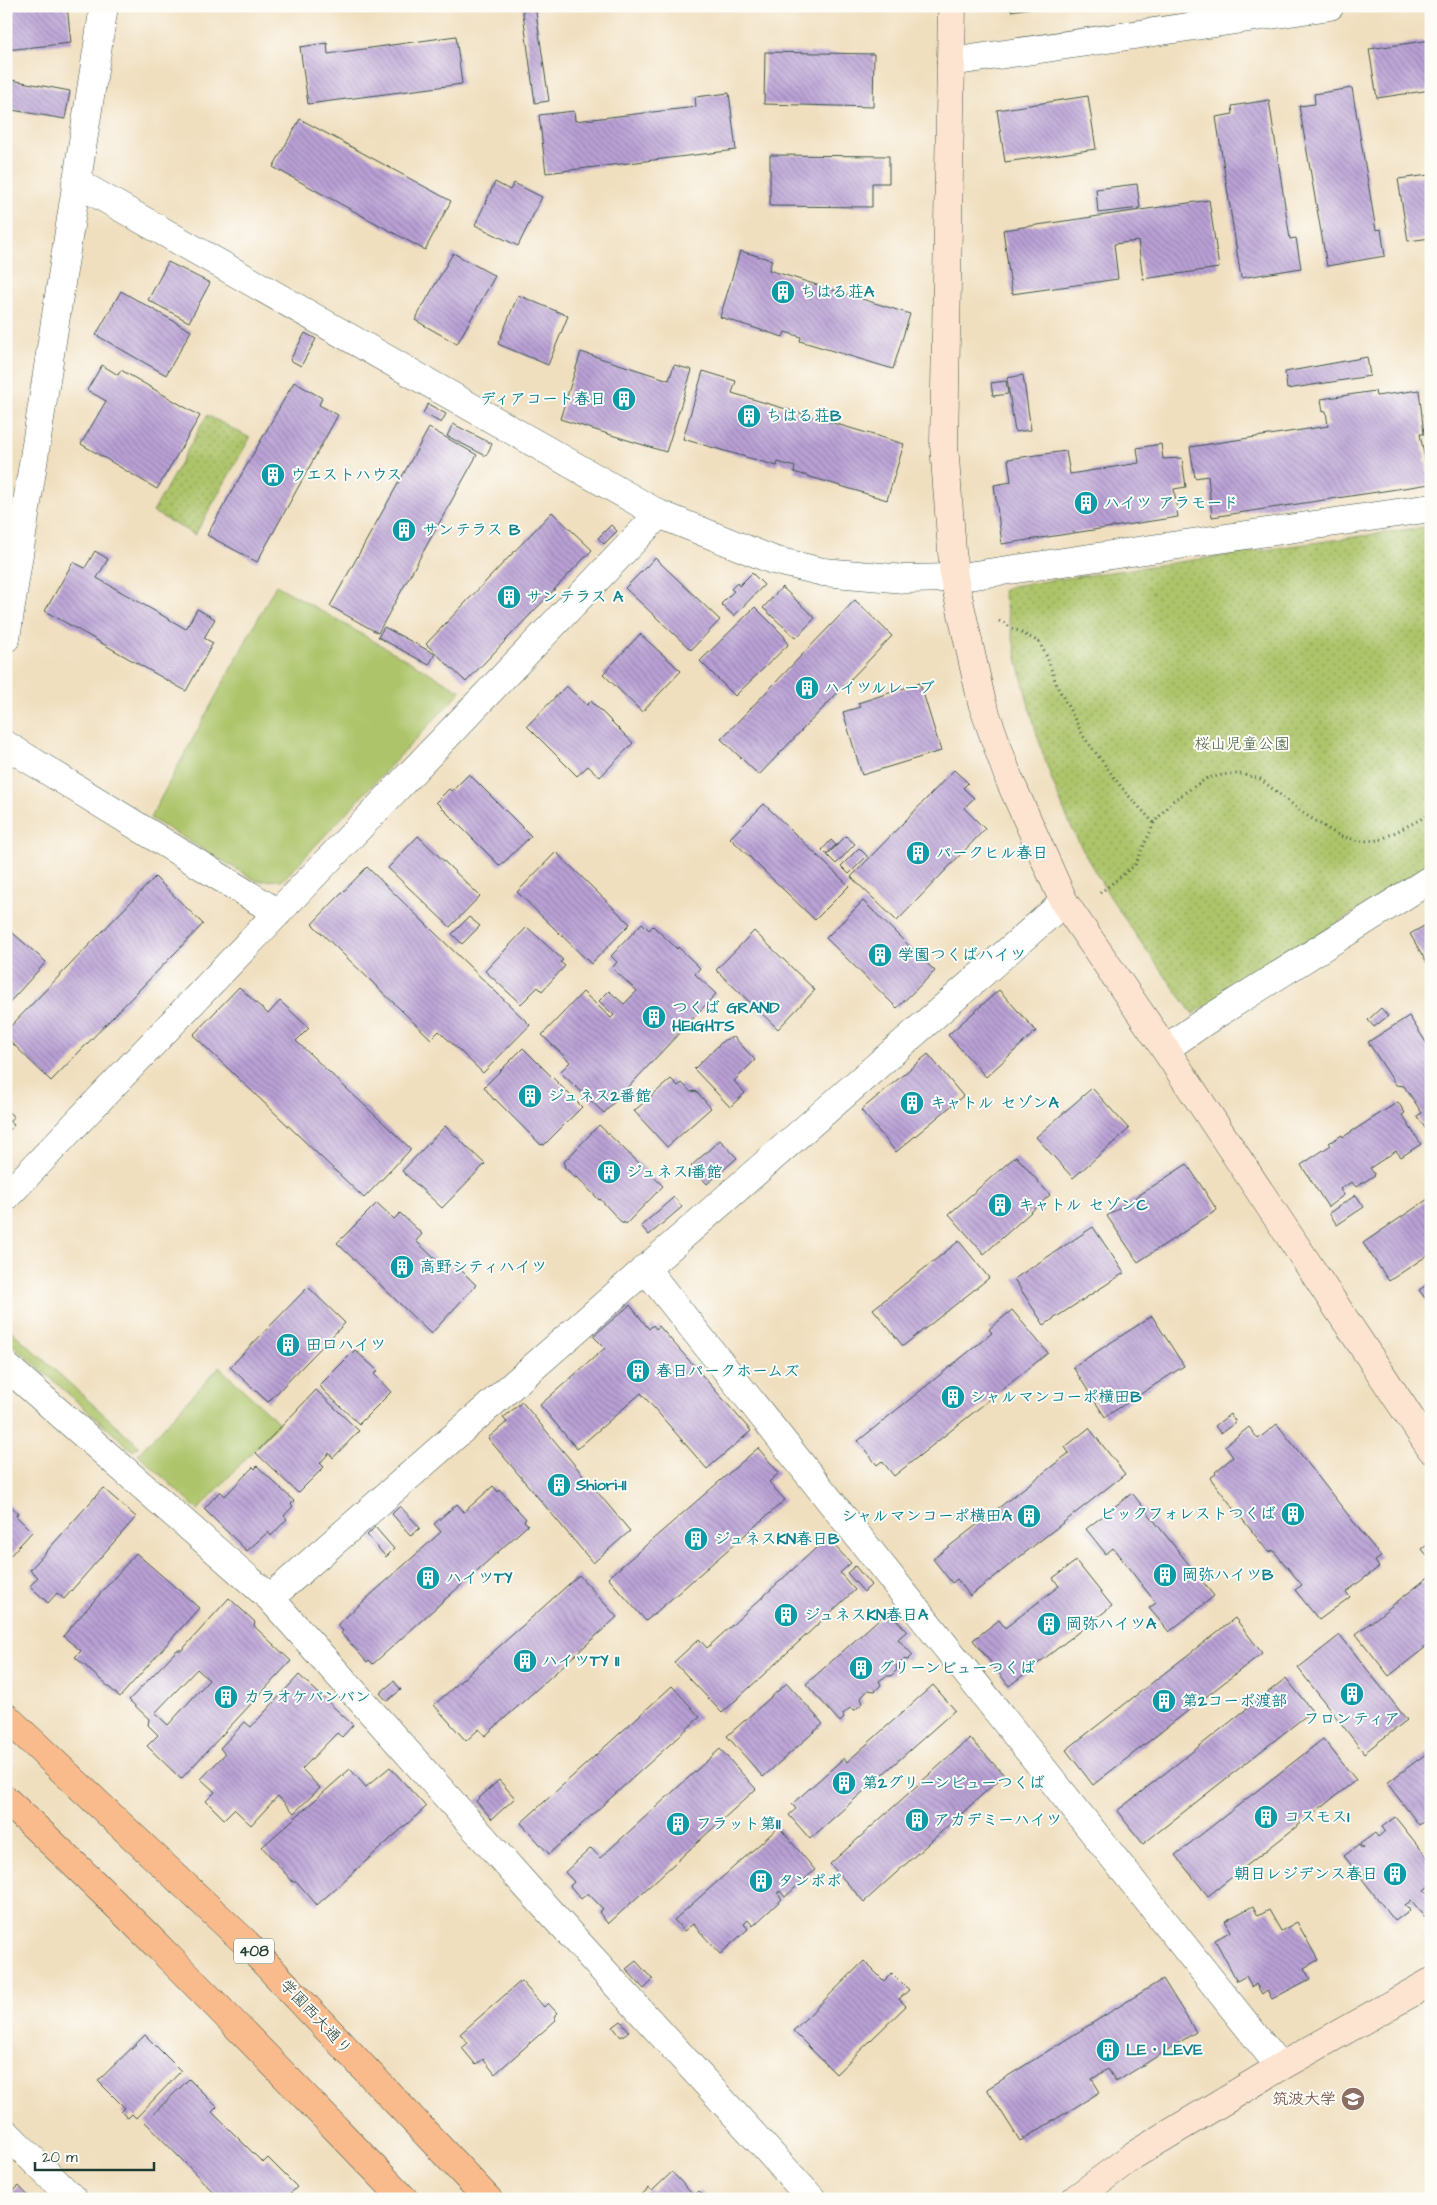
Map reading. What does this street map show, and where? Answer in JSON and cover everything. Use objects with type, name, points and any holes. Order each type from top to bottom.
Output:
[{"type":"highway","name":"学園西大通り","points":[[6,1717],[246,1943],[488,2199]]},
{"type":"highway","points":[[6,1800],[52,1842],[196,1986],[404,2199]]},
{"type":"street","points":[[6,638],[104,6]]},
{"type":"street","points":[[952,6],[944,446],[954,578],[982,703],[1009,779],[1064,902],[1165,1049],[1431,1448]]},
{"type":"street","points":[[951,62],[1330,6]]},
{"type":"street","points":[[76,182],[660,514],[773,560],[823,572],[905,579],[954,578],[1431,508]]},
{"type":"street","points":[[6,1197],[660,514]]},
{"type":"street","points":[[6,745],[278,913]]},
{"type":"street","points":[[1165,1049],[1204,1022],[1431,879]]},
{"type":"street","points":[[270,1598],[1064,902]]},
{"type":"street","points":[[645,1268],[1280,2067]]},
{"type":"street","points":[[6,1366],[270,1598],[522,1882],[812,2199]]},
{"type":"street","points":[[1075,2199],[1134,2155],[1280,2067],[1431,1982]]},
{"type":"street","points":[[6,2133],[73,2199]]},
{"type":"path","points":[[999,621],[1039,642],[1047,657],[1057,686],[1084,737],[1126,793],[1154,823]]},
{"type":"path","points":[[1096,896],[1136,865],[1154,823],[1171,802],[1207,778],[1228,774],[1242,774],[1260,779],[1306,816],[1340,836],[1361,841],[1380,840],[1431,814]]},
{"type":"green space","points":[[207,415],[250,438],[195,535],[153,512]]},
{"type":"green space","name":"桜山児童公園","points":[[1431,526],[1431,864],[1193,1014],[1140,942],[1107,892],[1065,813],[1036,732],[1021,676],[1003,591],[1011,586]]},
{"type":"green space","points":[[276,585],[461,691],[283,880],[257,881],[150,818]]},
{"type":"green space","points":[[6,1326],[139,1446],[133,1451],[6,1339]]},
{"type":"green space","points":[[219,1367],[279,1423],[198,1510],[138,1454]]},
{"type":"building","points":[[6,6],[67,6],[71,43],[6,50]]},
{"type":"building","points":[[522,6],[535,6],[549,101],[535,103]]},
{"type":"building","points":[[1011,6],[1035,6],[1036,7],[1011,11]]},
{"type":"building","points":[[456,36],[462,84],[308,104],[300,47],[327,43],[328,54]]},
{"type":"building","points":[[1431,40],[1431,90],[1377,98],[1369,49]]},
{"type":"building","points":[[765,52],[874,54],[873,107],[764,104]]},
{"type":"building","points":[[6,79],[70,91],[65,119],[6,109]]},
{"type":"building","points":[[1352,88],[1376,230],[1381,229],[1385,256],[1327,266],[1299,106],[1315,104],[1314,94]]},
{"type":"building","points":[[729,93],[736,150],[546,173],[539,115],[574,111],[575,121],[696,107],[695,97]]},
{"type":"building","points":[[1088,96],[1096,149],[1005,162],[997,110]]},
{"type":"building","points":[[1269,100],[1290,239],[1296,238],[1301,268],[1241,278],[1216,117],[1233,114],[1232,106]]},
{"type":"building","points":[[300,119],[451,201],[425,250],[273,167]]},
{"type":"building","points":[[770,155],[889,156],[889,183],[872,183],[872,207],[770,206]]},
{"type":"building","points":[[1429,175],[1431,238],[1408,241],[1398,179]]},
{"type":"building","points":[[495,182],[510,190],[514,183],[542,197],[518,246],[475,225]]},
{"type":"building","points":[[1137,184],[1140,208],[1098,213],[1096,189]]},
{"type":"building","points":[[1209,200],[1219,268],[1143,279],[1138,241],[1114,244],[1118,279],[1012,294],[1003,230]]},
{"type":"building","name":"ちはる荘A","points":[[740,251],[772,260],[769,270],[910,314],[893,369],[800,341],[801,337],[785,332],[783,337],[720,317]]},
{"type":"building","points":[[453,253],[495,276],[457,344],[415,320]]},
{"type":"building","points":[[168,262],[210,283],[189,322],[148,300]]},
{"type":"building","points":[[121,291],[191,331],[166,375],[96,335]]},
{"type":"building","points":[[518,295],[568,316],[548,365],[498,344]]},
{"type":"building","points":[[305,333],[316,339],[301,366],[290,360]]},
{"type":"building","name":"ディアコート春日","points":[[581,352],[669,380],[674,365],[692,370],[666,452],[560,419]]},
{"type":"building","points":[[1367,357],[1370,376],[1287,389],[1285,372]]},
{"type":"building","points":[[102,365],[118,375],[121,370],[200,416],[157,489],[81,444],[106,401],[87,390]]},
{"type":"building","name":"ちはる荘B","points":[[703,371],[736,381],[732,393],[904,444],[887,500],[794,472],[795,467],[778,462],[777,466],[683,439]]},
{"type":"building","points":[[1023,375],[1031,430],[1015,432],[1007,378]]},
{"type":"building","points":[[1006,381],[1008,394],[993,396],[991,383]]},
{"type":"building","name":"ウエストハウス","points":[[294,382],[322,398],[319,405],[338,415],[257,562],[207,535]]},
{"type":"building","points":[[1419,390],[1424,434],[1420,434],[1430,484],[1212,517],[1208,476],[1195,478],[1190,447],[1328,426],[1326,411],[1323,412],[1321,399],[1375,391],[1376,396]]},
{"type":"building","points":[[428,404],[446,414],[441,423],[423,413]]},
{"type":"building","points":[[453,424],[492,444],[486,456],[447,436]]},
{"type":"building","name":"サンテラス B","points":[[429,428],[477,455],[378,633],[330,606]]},
{"type":"building","name":"ハイツ アラモード","points":[[1161,444],[1163,459],[1182,458],[1186,487],[1174,489],[1178,517],[1002,544],[994,485],[1011,482],[1008,459],[1066,451],[1070,474],[1139,463],[1137,448]]},
{"type":"building","name":"サンテラス A","points":[[552,512],[592,550],[466,682],[426,644]]},
{"type":"building","points":[[611,525],[617,531],[604,544],[598,538]]},
{"type":"building","points":[[95,551],[108,559],[97,578],[186,629],[197,609],[215,619],[204,638],[213,643],[186,691],[45,611],[73,562],[85,568]]},
{"type":"building","points":[[655,558],[720,620],[691,650],[625,588]]},
{"type":"building","points":[[752,573],[764,585],[734,616],[721,604],[734,591],[731,589],[737,583],[739,586]]},
{"type":"building","points":[[782,587],[815,618],[796,638],[763,608]]},
{"type":"building","name":"ハイツルレーブ","points":[[855,600],[892,636],[759,775],[721,739]]},
{"type":"building","points":[[755,607],[784,636],[788,645],[735,696],[700,661]]},
{"type":"building","points":[[384,627],[435,654],[429,665],[378,637]]},
{"type":"building","points":[[640,634],[681,671],[642,712],[603,674]]},
{"type":"building","points":[[920,683],[941,751],[862,775],[843,712],[860,707],[858,703]]},
{"type":"building","points":[[566,686],[587,705],[591,701],[633,743],[600,777],[588,766],[577,776],[527,726]]},
{"type":"building","name":"パークヒル春日","points":[[954,770],[968,783],[963,788],[974,798],[964,808],[985,829],[897,921],[851,877]]},
{"type":"building","points":[[469,774],[531,836],[500,866],[436,802],[449,789],[452,791]]},
{"type":"building","points":[[764,804],[849,886],[815,920],[730,838]]},
{"type":"building","points":[[418,836],[480,896],[450,927],[388,868]]},
{"type":"building","points":[[846,836],[855,844],[836,864],[827,855]]},
{"type":"building","points":[[831,840],[836,845],[826,854],[822,850]]},
{"type":"building","points":[[859,848],[867,856],[849,874],[841,866]]},
{"type":"building","points":[[556,852],[630,924],[591,964],[517,892]]},
{"type":"building","points":[[367,867],[530,1025],[483,1073],[439,1031],[431,1039],[312,924]]},
{"type":"building","points":[[155,877],[203,924],[51,1081],[6,1037],[6,1031]]},
{"type":"building","name":"学園つくばハイツ","points":[[863,901],[935,971],[897,1008],[826,938]]},
{"type":"building","points":[[469,917],[480,926],[462,944],[452,934]]},
{"type":"building","points":[[1431,922],[1431,970],[1410,934]]},
{"type":"building","name":"つくば GRAND HEIGHTS","points":[[642,923],[649,930],[653,926],[700,968],[695,974],[716,994],[604,1113],[560,1072],[570,1062],[542,1035],[583,992],[611,1018],[614,1015],[599,1001],[609,991],[624,1004],[637,991],[612,968],[617,962],[611,956]]},
{"type":"building","points":[[6,927],[46,962],[6,1006]]},
{"type":"building","points":[[527,927],[563,960],[560,962],[565,966],[542,991],[538,987],[521,1004],[485,971]]},
{"type":"building","points":[[754,931],[815,990],[778,1029],[716,970]]},
{"type":"building","points":[[239,987],[268,1014],[280,1001],[309,1028],[296,1041],[411,1149],[364,1198],[193,1035]]},
{"type":"building","points":[[999,990],[1036,1031],[986,1077],[948,1035]]},
{"type":"building","points":[[1381,1008],[1388,1016],[1374,1027],[1368,1020]]},
{"type":"building","points":[[1409,1016],[1431,1050],[1431,1132],[1429,1134],[1417,1116],[1422,1113],[1404,1086],[1396,1085],[1368,1042]]},
{"type":"building","points":[[734,1037],[755,1060],[734,1081],[745,1093],[730,1107],[694,1069],[724,1040]]},
{"type":"building","name":"ジュネス2番館","points":[[523,1048],[582,1107],[544,1145],[541,1145],[494,1100],[484,1087]]},
{"type":"building","name":"キャトル セゾンA","points":[[928,1054],[963,1096],[896,1152],[861,1110]]},
{"type":"building","points":[[671,1079],[678,1086],[682,1083],[691,1092],[696,1091],[711,1108],[667,1147],[634,1111]]},
{"type":"building","points":[[1092,1088],[1129,1129],[1073,1178],[1036,1137]]},
{"type":"building","points":[[1398,1102],[1405,1113],[1402,1115],[1421,1144],[1401,1157],[1396,1151],[1370,1168],[1375,1175],[1356,1187],[1352,1182],[1340,1189],[1344,1195],[1328,1207],[1301,1165],[1331,1145],[1329,1143],[1342,1135],[1343,1137]]},
{"type":"building","points":[[6,1110],[14,1117],[9,1121],[14,1125],[6,1134]]},
{"type":"building","name":"ジュネス1番館","points":[[599,1125],[663,1186],[626,1224],[624,1222],[623,1224],[600,1199],[564,1167],[563,1163]]},
{"type":"building","points":[[445,1126],[485,1164],[442,1208],[402,1171]]},
{"type":"building","points":[[720,1140],[737,1158],[707,1184],[691,1166]]},
{"type":"building","name":"キャトル セゾンC","points":[[1016,1156],[1050,1195],[984,1254],[949,1214]]},
{"type":"building","points":[[1187,1164],[1217,1210],[1138,1262],[1107,1216]]},
{"type":"building","points":[[1356,1195],[1364,1207],[1337,1225],[1329,1213]]},
{"type":"building","points":[[674,1197],[682,1207],[649,1235],[641,1226]]},
{"type":"building","points":[[1431,1197],[1431,1253],[1389,1281],[1363,1243]]},
{"type":"building","name":"高野シティハイツ","points":[[377,1203],[394,1219],[400,1213],[422,1234],[416,1241],[447,1270],[454,1263],[476,1285],[431,1334],[337,1243]]},
{"type":"building","points":[[1093,1227],[1124,1273],[1044,1325],[1014,1279]]},
{"type":"building","points":[[959,1241],[989,1278],[903,1346],[873,1309]]},
{"type":"building","points":[[1431,1282],[1431,1301],[1428,1302],[1419,1290]]},
{"type":"building","name":"田口ハイツ","points":[[308,1287],[345,1323],[268,1402],[230,1367]]},
{"type":"building","name":"春日パークホームズ","points":[[630,1305],[649,1329],[653,1325],[656,1329],[659,1326],[751,1431],[707,1469],[641,1393],[577,1449],[540,1405],[605,1348],[593,1336]]},
{"type":"building","name":"シャルマンコーポ横田B","points":[[1012,1310],[1048,1353],[894,1476],[882,1461],[877,1465],[858,1441],[992,1333],[989,1329]]},
{"type":"building","points":[[1152,1316],[1184,1366],[1105,1417],[1073,1367]]},
{"type":"building","points":[[355,1350],[378,1371],[374,1374],[391,1392],[359,1424],[320,1385]]},
{"type":"building","points":[[316,1390],[359,1431],[333,1458],[329,1453],[320,1463],[324,1467],[298,1493],[256,1453]]},
{"type":"building","name":"Shiori-II","points":[[522,1402],[630,1531],[593,1563],[488,1438],[507,1422],[503,1418]]},
{"type":"building","points":[[1230,1414],[1236,1422],[1221,1433],[1215,1426]]},
{"type":"building","name":"ビックフォレストつくば","points":[[1277,1424],[1381,1557],[1375,1561],[1379,1567],[1346,1592],[1350,1597],[1319,1620],[1295,1590],[1302,1585],[1273,1550],[1269,1553],[1210,1478],[1233,1457],[1225,1446],[1249,1427],[1258,1439]]},
{"type":"building","name":"シャルマンコーポ横田A","points":[[1089,1428],[1125,1474],[970,1596],[957,1579],[952,1583],[933,1559],[1069,1453],[1065,1447]]},
{"type":"building","name":"ジュネスKN春日B","points":[[758,1448],[779,1473],[769,1482],[785,1500],[646,1621],[608,1578]]},
{"type":"building","points":[[257,1466],[294,1501],[291,1504],[293,1506],[284,1516],[287,1519],[271,1536],[268,1532],[247,1551],[204,1509],[220,1491],[225,1496],[253,1467],[255,1469]]},
{"type":"building","name":"ハイツTY","points":[[493,1486],[498,1492],[500,1490],[526,1519],[524,1521],[528,1525],[373,1664],[369,1660],[367,1662],[341,1633],[343,1631],[337,1625],[441,1532],[434,1524],[457,1504],[464,1512]]},
{"type":"building","points":[[103,1488],[136,1517],[64,1599],[57,1593],[48,1603],[30,1586],[38,1577],[30,1570]]},
{"type":"building","name":"岡弥ハイツB","points":[[1132,1493],[1214,1596],[1169,1632],[1149,1608],[1156,1603],[1113,1548],[1106,1554],[1086,1529]]},
{"type":"building","points":[[6,1502],[18,1513],[16,1516],[32,1532],[6,1560]]},
{"type":"building","points":[[400,1506],[420,1528],[411,1536],[392,1514]]},
{"type":"building","points":[[375,1527],[394,1549],[386,1557],[367,1535]]},
{"type":"building","name":"ジュネスKN春日A","points":[[827,1538],[851,1563],[840,1573],[855,1590],[722,1713],[674,1662],[699,1639],[707,1648]]},
{"type":"building","points":[[1431,1542],[1431,1555],[1428,1557],[1422,1549]]},
{"type":"building","points":[[136,1553],[199,1608],[120,1697],[75,1657],[81,1651],[63,1636]]},
{"type":"building","name":"岡弥ハイツA","points":[[1076,1561],[1112,1606],[1009,1686],[973,1640],[999,1620],[1005,1628],[1059,1586],[1053,1578]]},
{"type":"building","points":[[855,1566],[871,1585],[864,1592],[847,1573]]},
{"type":"building","name":"ハイツTY II","points":[[579,1575],[617,1617],[485,1736],[479,1729],[466,1741],[434,1705]]},
{"type":"building","points":[[1431,1575],[1431,1643],[1389,1676],[1356,1634]]},
{"type":"building","name":"カラオケバンバン","points":[[229,1598],[255,1622],[254,1626],[291,1661],[181,1779],[147,1746],[158,1735],[148,1725],[149,1719],[129,1700],[177,1650],[182,1650]],"holes":[[[197,1669],[209,1680],[168,1725],[155,1713]]]},
{"type":"building","name":"グリーンビューつくば","points":[[888,1611],[907,1631],[898,1639],[913,1655],[908,1660],[903,1659],[896,1666],[897,1670],[891,1676],[886,1676],[879,1681],[881,1685],[875,1691],[868,1690],[861,1698],[863,1703],[855,1710],[850,1708],[843,1714],[844,1718],[840,1722],[806,1684]]},
{"type":"building","name":"第2コーポ渡部","points":[[1235,1618],[1262,1653],[1093,1785],[1066,1750]]},
{"type":"building","name":"フロンティア","points":[[1340,1635],[1407,1720],[1364,1753],[1298,1668]]},
{"type":"building","points":[[299,1675],[353,1725],[342,1737],[337,1733],[302,1769],[320,1788],[294,1813],[278,1796],[251,1825],[234,1809],[224,1819],[206,1801],[215,1792],[201,1779],[225,1754],[220,1748],[245,1722],[251,1727]]},
{"type":"building","points":[[1286,1678],[1312,1711],[1143,1844],[1117,1811]]},
{"type":"building","points":[[394,1681],[401,1690],[387,1701],[380,1693]]},
{"type":"building","points":[[787,1683],[823,1724],[763,1777],[727,1736]]},
{"type":"building","name":"第2グリーンビューつくば","points":[[933,1685],[955,1710],[810,1839],[789,1815],[796,1809],[792,1804],[844,1758],[847,1762]]},
{"type":"building","points":[[672,1686],[700,1717],[549,1854],[521,1823]]},
{"type":"building","name":"アカデミーハイツ","points":[[970,1738],[1004,1775],[864,1902],[830,1864]]},
{"type":"building","name":"コスモスI","points":[[1323,1739],[1356,1780],[1208,1896],[1175,1855]]},
{"type":"building","name":"フラット第II","points":[[720,1749],[756,1789],[608,1924],[599,1912],[603,1909],[588,1893],[581,1899],[570,1886],[574,1882],[565,1872],[591,1848],[600,1858]]},
{"type":"building","points":[[1431,1750],[1431,1816],[1419,1825],[1387,1783]]},
{"type":"building","points":[[390,1767],[426,1807],[317,1905],[297,1882],[293,1882],[262,1847],[350,1769],[366,1787]]},
{"type":"building","points":[[499,1780],[515,1798],[492,1819],[476,1801]]},
{"type":"building","name":"朝日レジデンス春日","points":[[1395,1817],[1431,1862],[1431,1889],[1429,1886],[1424,1890],[1428,1895],[1431,1893],[1431,1913],[1425,1918],[1411,1901],[1405,1905],[1410,1910],[1395,1921],[1344,1856],[1359,1845],[1362,1849],[1360,1844],[1375,1833],[1378,1837],[1385,1831],[1382,1827]]},
{"type":"building","name":"タンポポ","points":[[779,1827],[815,1870],[785,1897],[780,1891],[778,1894],[782,1899],[753,1926],[748,1920],[744,1924],[748,1929],[720,1954],[693,1924],[684,1931],[674,1920]]},
{"type":"building","points":[[1253,1906],[1258,1916],[1269,1910],[1281,1931],[1297,1922],[1318,1960],[1304,1968],[1310,1979],[1272,1999],[1267,1990],[1262,1994],[1256,1984],[1252,1987],[1246,1976],[1237,1981],[1215,1940],[1231,1931],[1225,1921]]},
{"type":"building","points":[[636,1961],[653,1980],[644,1989],[626,1969]]},
{"type":"building","points":[[864,1961],[884,1981],[892,1973],[909,1990],[899,1999],[906,2006],[836,2074],[793,2031]]},
{"type":"building","name":"LE・LEVE","points":[[1163,1979],[1196,2032],[1116,2082],[1108,2069],[1092,2079],[1100,2092],[1020,2141],[987,2089]]},
{"type":"building","points":[[521,1981],[544,2007],[548,2003],[557,2013],[554,2017],[556,2020],[495,2074],[483,2059],[476,2065],[462,2048],[468,2043],[460,2034]]},
{"type":"building","points":[[621,2021],[629,2031],[621,2037],[613,2027]]},
{"type":"building","points":[[145,2035],[181,2071],[136,2118],[132,2114],[128,2118],[121,2112],[125,2108],[98,2081]]},
{"type":"building","points":[[189,2079],[217,2107],[212,2112],[263,2163],[268,2158],[297,2187],[285,2199],[220,2199],[145,2122]]},
{"type":"building","points":[[672,2172],[694,2196],[699,2191],[707,2199],[637,2199],[649,2188],[652,2191]]},
{"type":"building","points":[[19,2186],[31,2199],[6,2199],[6,2197]]},
{"type":"place","name":"ちはる荘A","points":[[783,292]]},
{"type":"place","name":"ディアコート春日","points":[[624,399]]},
{"type":"place","name":"ちはる荘B","points":[[749,416]]},
{"type":"place","name":"ウエストハウス","points":[[273,475]]},
{"type":"place","name":"ハイツ アラモード","points":[[1086,503]]},
{"type":"place","name":"サンテラス B","points":[[404,530]]},
{"type":"place","name":"サンテラス A","points":[[509,597]]},
{"type":"place","name":"ハイツルレーブ","points":[[807,688]]},
{"type":"place","name":"パークヒル春日","points":[[918,853]]},
{"type":"place","name":"学園つくばハイツ","points":[[880,955]]},
{"type":"place","name":"つくば GRAND HEIGHTS","points":[[654,1017]]},
{"type":"place","name":"ジュネス2番館","points":[[530,1096]]},
{"type":"place","name":"キャトル セゾンA","points":[[912,1103]]},
{"type":"place","name":"ジュネス1番館","points":[[609,1172]]},
{"type":"place","name":"キャトル セゾンC","points":[[1000,1205]]},
{"type":"place","name":"高野シティハイツ","points":[[402,1267]]},
{"type":"place","name":"田口ハイツ","points":[[288,1345]]},
{"type":"place","name":"春日パークホームズ","points":[[638,1371]]},
{"type":"place","name":"シャルマンコーポ横田B","points":[[953,1397]]},
{"type":"place","name":"Shiori-II","points":[[559,1485]]},
{"type":"place","name":"ビックフォレストつくば","points":[[1293,1514]]},
{"type":"place","name":"シャルマンコーポ横田A","points":[[1029,1516]]},
{"type":"place","name":"ジュネスKN春日B","points":[[696,1539]]},
{"type":"place","name":"岡弥ハイツB","points":[[1165,1575]]},
{"type":"place","name":"ハイツTY","points":[[428,1578]]},
{"type":"place","name":"ジュネスKN春日A","points":[[786,1615]]},
{"type":"place","name":"岡弥ハイツA","points":[[1049,1624]]},
{"type":"place","name":"ハイツTY II","points":[[525,1661]]},
{"type":"place","name":"グリーンビューつくば","points":[[861,1668]]},
{"type":"place","name":"フロンティア","points":[[1352,1694]]},
{"type":"place","name":"カラオケバンバン","points":[[226,1697]]},
{"type":"place","name":"第2コーポ渡部","points":[[1164,1701]]},
{"type":"place","name":"第2グリーンビューつくば","points":[[844,1783]]},
{"type":"place","name":"コスモスI","points":[[1266,1817]]},
{"type":"place","name":"アカデミーハイツ","points":[[917,1820]]},
{"type":"place","name":"フラット第II","points":[[678,1824]]},
{"type":"place","name":"朝日レジデンス春日","points":[[1395,1874]]},
{"type":"place","name":"タンポポ","points":[[761,1881]]},
{"type":"place","name":"LE・LEVE","points":[[1108,2050]]},
{"type":"place","name":"筑波大学","points":[[1353,2099]]}]
